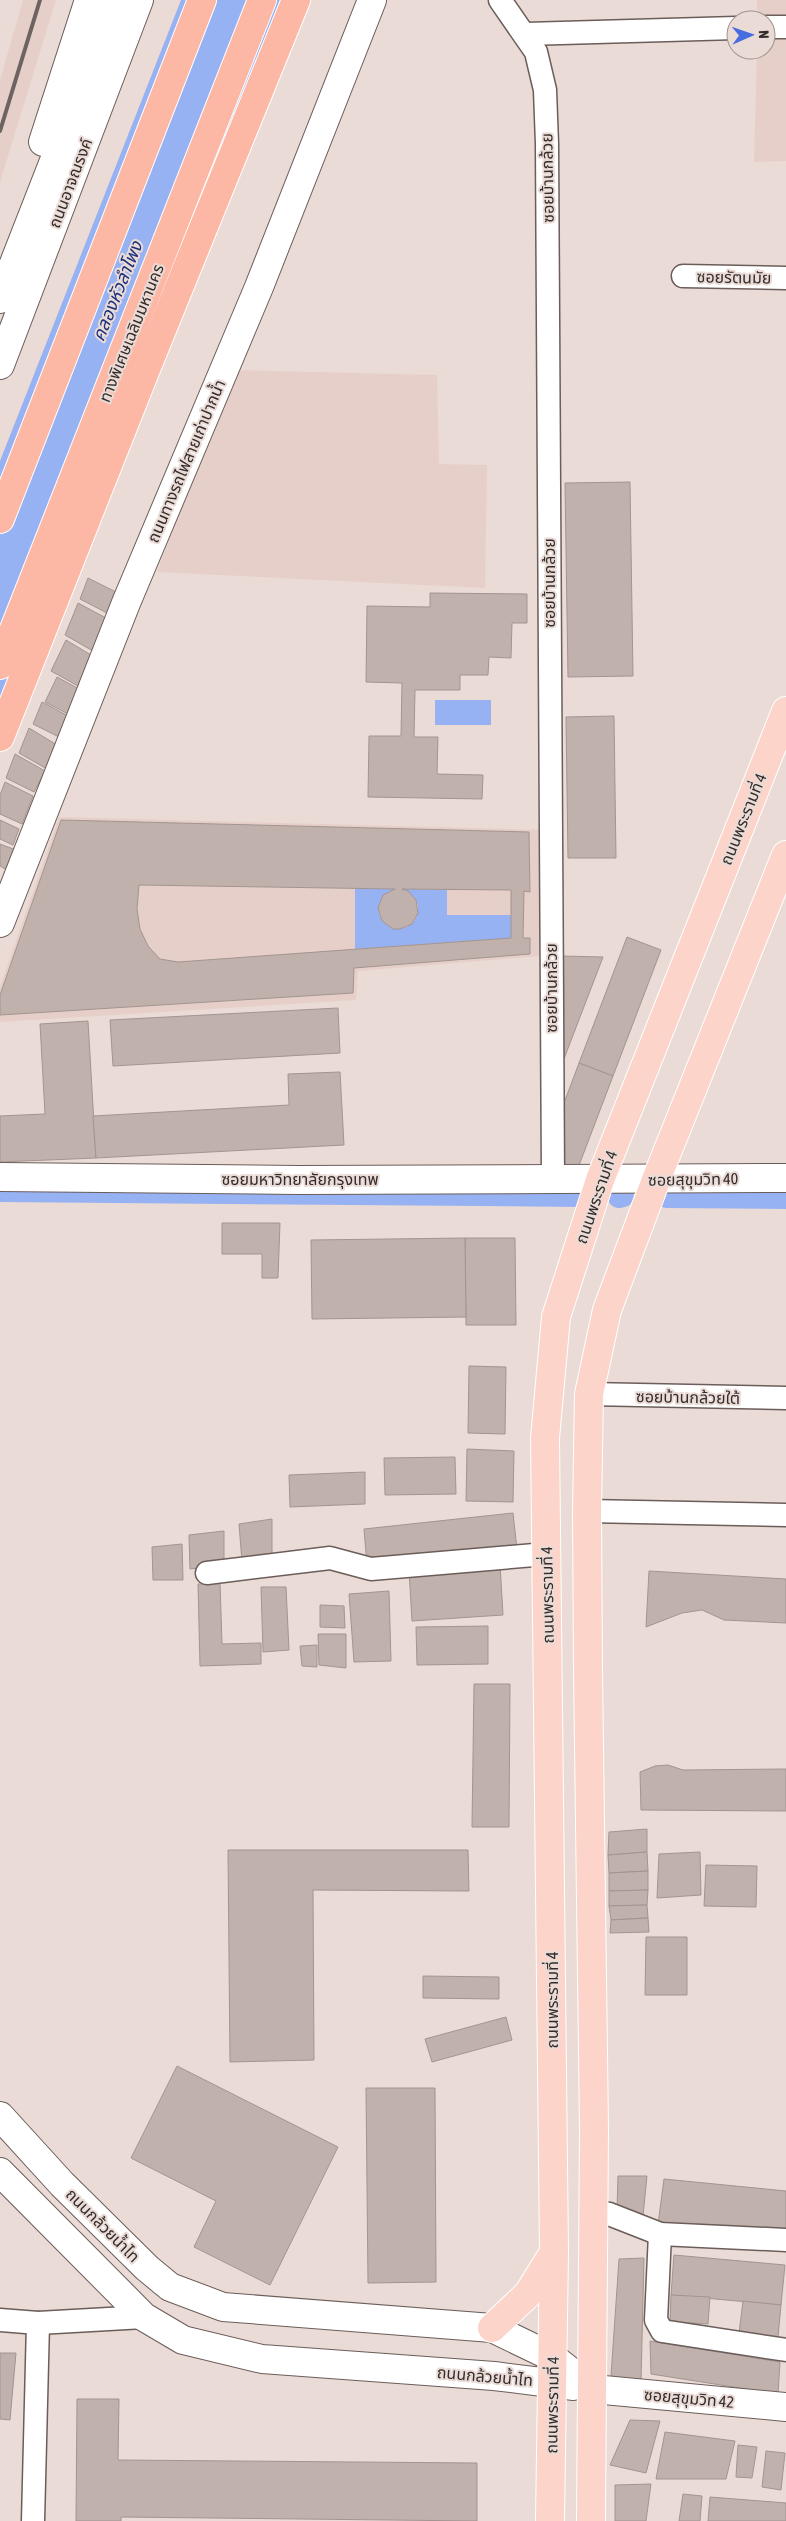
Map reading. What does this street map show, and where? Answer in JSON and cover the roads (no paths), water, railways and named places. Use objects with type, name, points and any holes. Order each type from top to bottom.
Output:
[{"type":"highway","points":[[0,519],[202,0]]},
{"type":"highway","name":"ทางพิเศษเฉลิมมหานคร","points":[[0,665],[262,0]]},
{"type":"highway","points":[[0,737],[296,0]]},
{"type":"main road","points":[[0,287],[19,215],[89,0]]},
{"type":"main road","name":"ถนนอาจณรงค์","points":[[0,299],[117,0]]},
{"type":"main road","name":"ถนนอาจณรงค์","points":[[0,365],[139,0]]},
{"type":"main road","name":"ถนนทางรถไฟสายเก่าปากน้ำ","points":[[0,923],[126,603],[259,287],[372,0]]},
{"type":"main road","name":"ถนนพระรามที่ 4","points":[[550,2521],[554,2252],[551,1844],[545,1438],[556,1317],[600,1180],[786,711]]},
{"type":"main road","points":[[591,2521],[594,2212],[587,1511],[590,1394],[607,1310],[656,1180],[786,855]]},
{"type":"main road","name":"ซอยมหาวิทยาลัยกรุงเทพ","points":[[0,1177],[299,1180],[600,1180]]},
{"type":"main road","name":"ซอยสุขุมวิท 40","points":[[600,1180],[786,1178]]},
{"type":"main road","name":"ถนนกล้วยน้ำไท","points":[[0,2116],[62,2184],[147,2268],[170,2287],[222,2307],[492,2328],[552,2370],[593,2389]]},
{"type":"main road","name":"ถนนกล้วยน้ำไท","points":[[0,2172],[144,2317],[182,2340],[262,2359],[494,2376],[552,2370]]},
{"type":"main road","points":[[492,2328],[528,2294],[554,2252]]},
{"type":"main road","points":[[144,2317],[170,2287]]},
{"type":"main road","name":"ซอยสุขุมวิท 42","points":[[593,2389],[786,2407]]},
{"type":"street","name":"ซอยบ้านกล้วย","points":[[500,0],[526,34],[536,52],[545,90],[547,144],[553,1179]]},
{"type":"street","points":[[526,34],[726,28]]},
{"type":"street","name":"ซอยรัตนมัย","points":[[683,276],[786,278]]},
{"type":"street","name":"ซอยบ้านกล้วยใต้","points":[[590,1394],[786,1398]]},
{"type":"street","points":[[587,1511],[786,1515]]},
{"type":"street","points":[[207,1573],[330,1558],[371,1568],[546,1554]]},
{"type":"street","points":[[594,2212],[609,2214],[660,2234],[786,2240]]},
{"type":"street","points":[[660,2234],[656,2320],[662,2331],[786,2350]]},
{"type":"street","points":[[0,2320],[38,2323],[144,2317]]},
{"type":"street","points":[[34,2521],[38,2323]]},
{"type":"water","name":"คลองหัวลำโพง","points":[[181,0],[288,0],[0,725],[0,461]]},
{"type":"water","points":[[435,700],[491,700],[491,725],[435,725]]},
{"type":"water","points":[[355,888],[395,889],[382,898],[379,911],[382,921],[392,927],[402,928],[410,925],[418,911],[417,903],[412,895],[402,889],[447,890],[447,915],[511,915],[511,938],[355,949]]},
{"type":"waterway","points":[[0,1191],[583,1196]]},
{"type":"waterway","points":[[619,1197],[623,1196]]},
{"type":"waterway","points":[[667,1197],[786,1198]]},
{"type":"railway","points":[[0,131],[40,0]]}]
